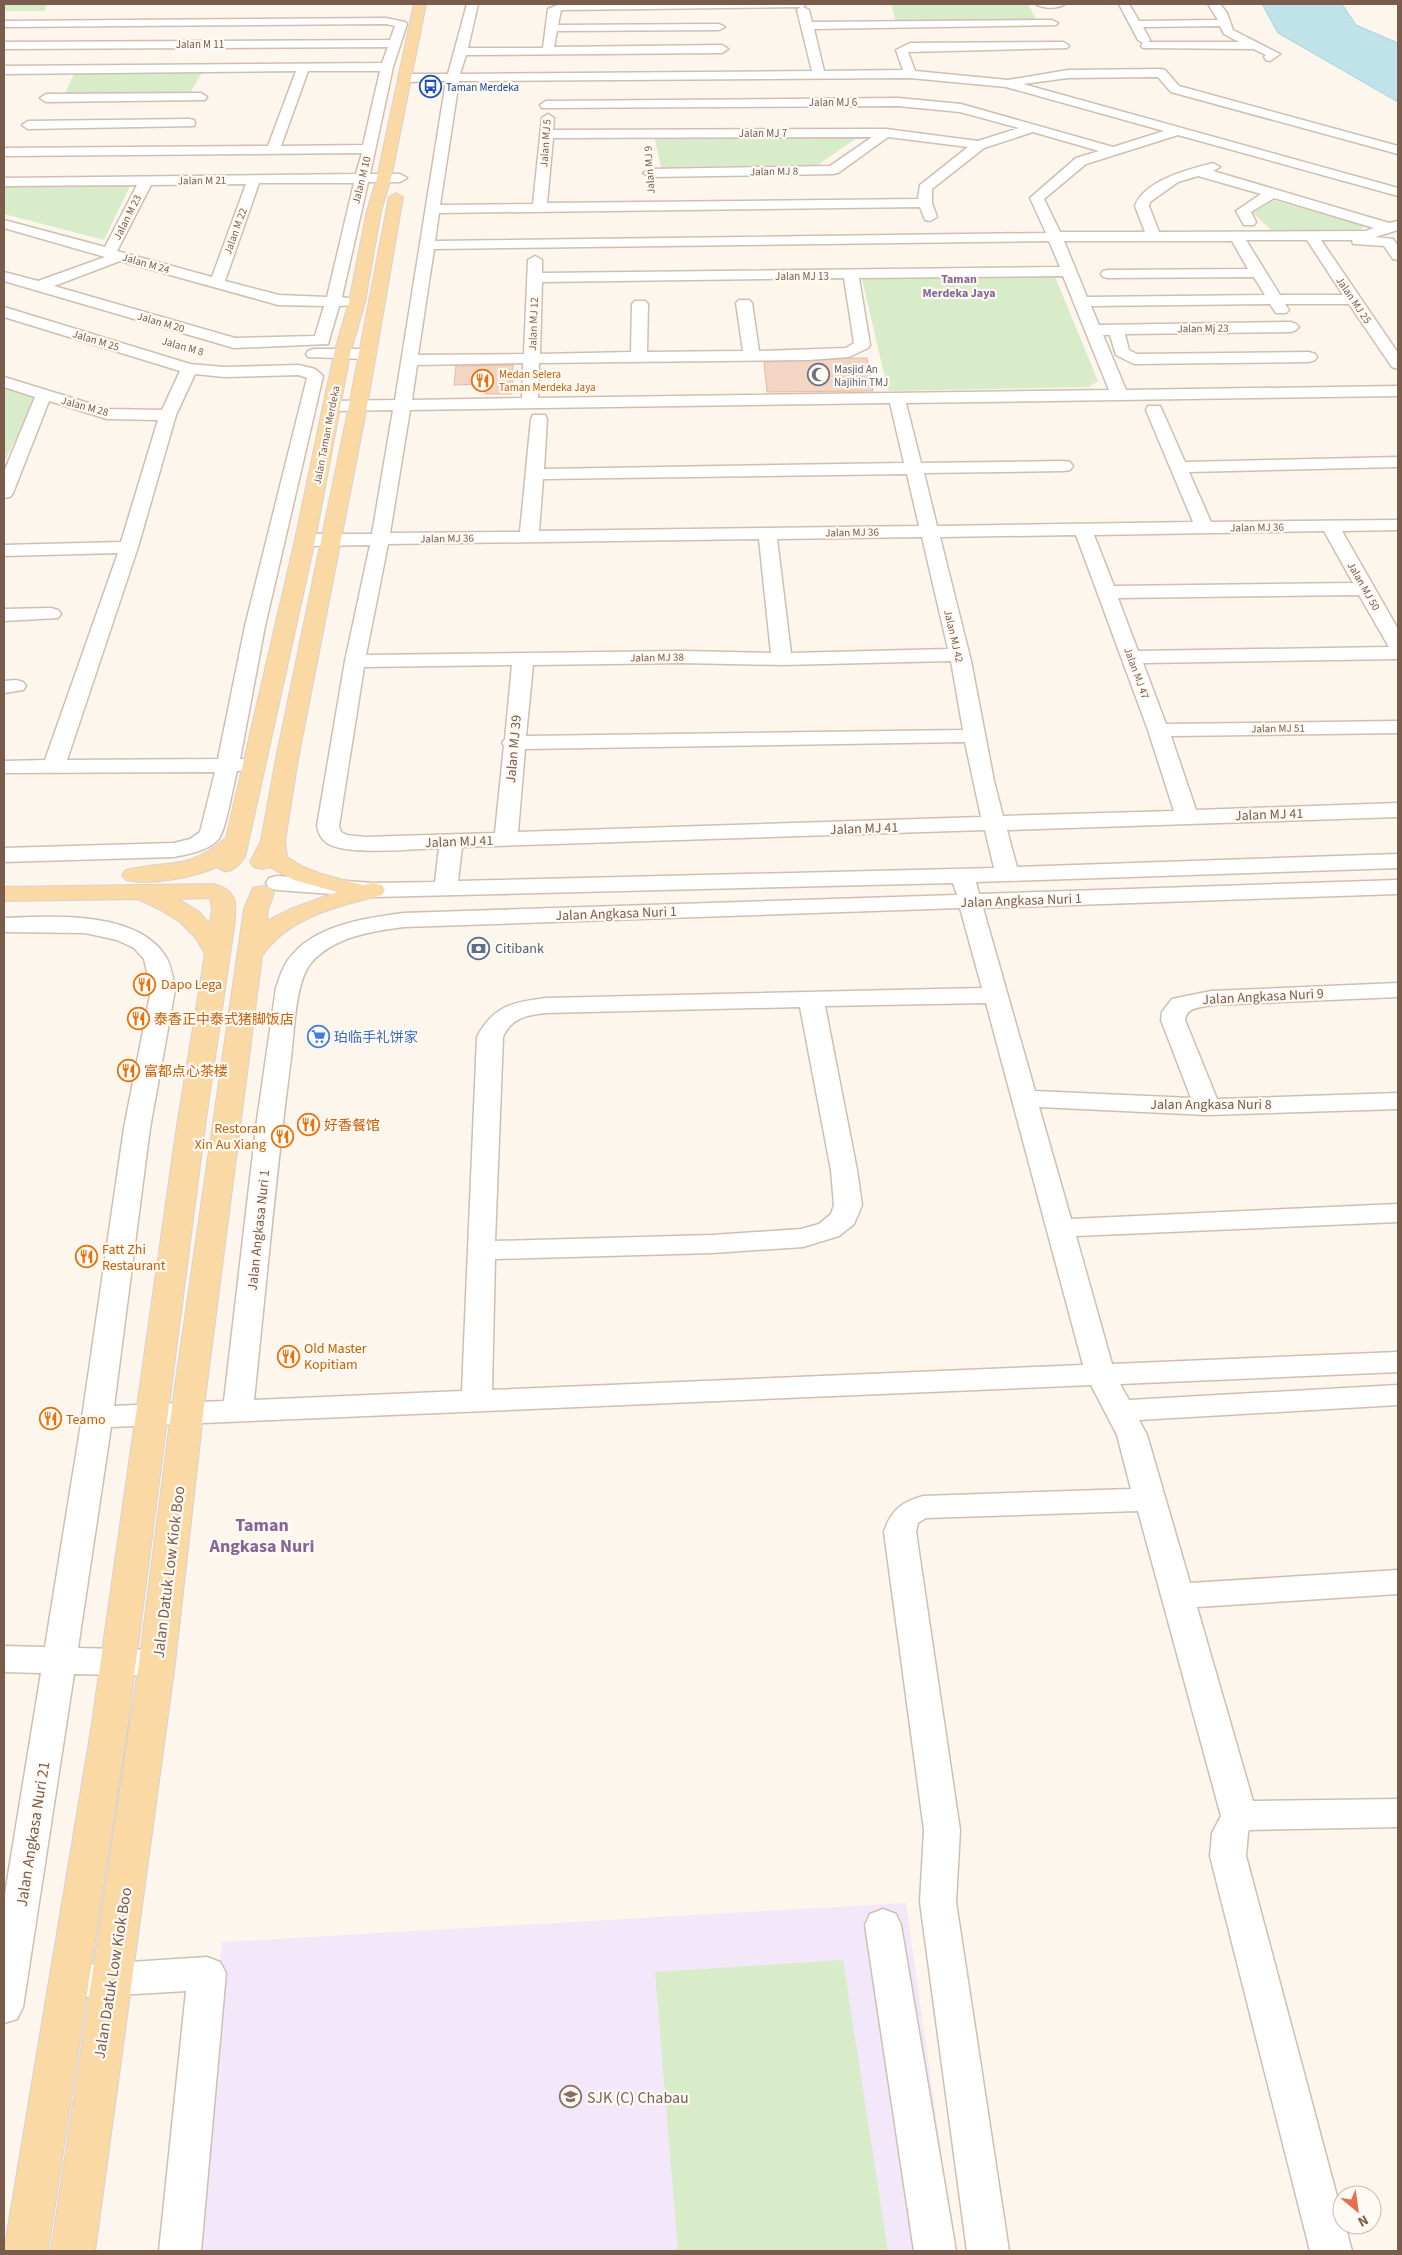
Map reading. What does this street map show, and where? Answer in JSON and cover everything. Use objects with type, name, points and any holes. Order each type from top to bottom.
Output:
[{"type":"main road","name":"Jalan Taman Merdeka","points":[[407,135],[419,8]]},
{"type":"main road","name":"Jalan Taman Merdeka","points":[[262,862],[273,840],[286,759],[358,406],[392,178],[411,78],[421,60]]},
{"type":"main road","name":"Jalan Taman Merdeka","points":[[218,881],[233,857],[237,841],[305,540],[342,354],[357,302],[374,211],[402,161]]},
{"type":"main road","points":[[273,840],[275,860],[288,870],[308,878],[363,890]]},
{"type":"main road","points":[[4,878],[133,883],[191,870],[221,856],[237,841]]},
{"type":"main road","points":[[4,894],[133,883],[218,881],[251,860],[262,862],[277,870],[279,876],[270,888],[237,898],[218,881]]},
{"type":"main road","points":[[26,2251],[118,1662],[151,1415],[218,954],[224,908],[218,881]]},
{"type":"main road","points":[[133,883],[170,903],[208,934],[218,954]]},
{"type":"main road","name":"Jalan Datuk Low Kiok Boo","points":[[73,2251],[110,1979],[118,1941],[256,909],[270,888]]},
{"type":"main road","points":[[251,954],[264,935],[299,913],[363,890]]},
{"type":"street","points":[[355,661],[407,416],[410,360],[453,78],[472,4]]},
{"type":"street","points":[[548,51],[554,9],[589,5],[801,4],[819,74]]},
{"type":"street","points":[[1059,4],[1042,4],[1072,65]]},
{"type":"street","points":[[1124,4],[1155,58]]},
{"type":"street","points":[[1214,4],[1228,32],[1274,54],[1270,57]]},
{"type":"street","points":[[716,5],[726,75]]},
{"type":"street","points":[[4,24],[419,8]]},
{"type":"street","points":[[885,11],[890,25]]},
{"type":"street","points":[[4,17],[58,14],[166,19]]},
{"type":"street","points":[[138,69],[166,19]]},
{"type":"street","name":"Jalan M 10","points":[[166,19],[396,21],[401,24],[387,67],[333,302],[322,341]]},
{"type":"street","points":[[807,26],[1052,23]]},
{"type":"street","points":[[1136,24],[1224,23]]},
{"type":"street","points":[[552,28],[719,27]]},
{"type":"street","name":"Jalan M 11","points":[[4,45],[396,43]]},
{"type":"street","points":[[1147,46],[1255,45]]},
{"type":"street","points":[[910,74],[902,50],[910,48],[1063,46]]},
{"type":"street","points":[[461,52],[722,49]]},
{"type":"street","points":[[1007,83],[1072,65],[1161,72],[1175,89],[1398,150]]},
{"type":"street","points":[[4,70],[387,67]]},
{"type":"street","points":[[177,151],[200,97],[218,68]]},
{"type":"street","points":[[273,150],[303,68]]},
{"type":"street","points":[[7,152],[28,126],[67,69]]},
{"type":"street","points":[[411,78],[453,78],[547,91],[726,75],[910,74],[1007,83],[1398,192]]},
{"type":"street","name":"Jalan MJ 6","points":[[547,91],[898,102],[961,108],[1113,151]]},
{"type":"street","name":"Jalan MJ 5","points":[[540,208],[547,134],[547,91]]},
{"type":"street","points":[[46,98],[200,97]]},
{"type":"street","points":[[28,126],[188,123]]},
{"type":"street","points":[[950,273],[925,203],[925,188],[978,145],[1034,128]]},
{"type":"street","points":[[1119,394],[1094,330],[1037,198],[1081,161],[1180,130]]},
{"type":"street","name":"Jalan MJ 7","points":[[547,134],[647,140],[886,133],[978,145]]},
{"type":"street","name":"Jalan MJ 8","points":[[650,168],[833,170],[886,133]]},
{"type":"street","points":[[7,152],[368,149]]},
{"type":"street","points":[[95,181],[111,152]]},
{"type":"street","points":[[1154,237],[1142,206],[1144,200],[1172,179],[1262,153]]},
{"type":"street","name":"Jalan MJ 9","points":[[650,168],[652,207]]},
{"type":"street","points":[[1197,171],[1392,232]]},
{"type":"street","name":"Jalan M 21","points":[[4,182],[392,178]]},
{"type":"street","name":"Jalan M 22","points":[[217,283],[254,180]]},
{"type":"street","name":"Jalan M 23","points":[[115,254],[146,181]]},
{"type":"street","points":[[1249,222],[1242,211],[1272,194]]},
{"type":"street","points":[[433,209],[925,203]]},
{"type":"street","name":"Jalan M 24","points":[[4,224],[290,302],[357,302]]},
{"type":"street","points":[[1091,247],[1313,239],[1392,232]]},
{"type":"street","points":[[1313,239],[1381,241],[1392,232]]},
{"type":"street","points":[[1392,232],[1398,256]]},
{"type":"street","points":[[428,245],[1055,237],[1154,237],[1238,241]]},
{"type":"street","name":"Jalan MJ 25","points":[[1313,239],[1398,364]]},
{"type":"street","points":[[1238,241],[1328,391]]},
{"type":"street","name":"Jalan MJ 12","points":[[530,403],[536,244]]},
{"type":"street","points":[[40,286],[115,254]]},
{"type":"street","name":"Jalan MJ 13","points":[[534,278],[1069,271]]},
{"type":"street","points":[[1108,274],[1256,273]]},
{"type":"street","points":[[410,360],[531,360],[837,354],[862,345],[851,275]]},
{"type":"street","name":"Jalan M 20","points":[[4,276],[234,343],[322,341]]},
{"type":"street","points":[[1082,302],[1353,299]]},
{"type":"street","points":[[744,303],[752,356]]},
{"type":"street","points":[[639,357],[640,304]]},
{"type":"street","name":"Jalan M 25","points":[[4,312],[189,369],[224,372],[299,370],[309,372],[315,376],[255,626],[228,764]]},
{"type":"street","name":"Jalan Mj 23","points":[[1094,330],[1291,328]]},
{"type":"street","points":[[1116,329],[1122,352],[1134,359],[1309,357]]},
{"type":"street","name":"Jalan M 8","points":[[223,355],[367,354]]},
{"type":"street","points":[[54,766],[129,547],[168,415],[189,369]]},
{"type":"street","name":"Jalan M 28","points":[[4,382],[107,414],[168,415]]},
{"type":"street","points":[[653,418],[705,417],[1119,394],[1398,390]]},
{"type":"street","points":[[4,493],[9,467],[44,394]]},
{"type":"street","points":[[332,406],[358,406],[407,416],[530,403],[1154,410],[1398,406]]},
{"type":"street","name":"Jalan MJ 42","points":[[899,406],[959,656],[974,736],[1006,874]]},
{"type":"street","points":[[1154,410],[1204,528]]},
{"type":"street","points":[[529,537],[539,419]]},
{"type":"street","points":[[521,420],[558,419]]},
{"type":"street","points":[[1178,467],[1398,462]]},
{"type":"street","points":[[534,474],[1064,466]]},
{"type":"street","name":"Jalan MJ 36","points":[[305,540],[1398,525]]},
{"type":"street","name":"Jalan MJ 50","points":[[1330,526],[1398,646]]},
{"type":"street","name":"Jalan MJ 47","points":[[1083,529],[1158,730],[1187,817]]},
{"type":"street","points":[[767,534],[782,659]]},
{"type":"street","points":[[4,550],[129,547]]},
{"type":"street","points":[[1106,592],[1366,589]]},
{"type":"street","points":[[4,615],[51,614]]},
{"type":"street","points":[[1131,657],[1398,653]]},
{"type":"street","name":"Jalan MJ 38","points":[[355,661],[682,657],[782,659],[959,656]]},
{"type":"street","name":"Jalan MJ 39","points":[[506,839],[513,743],[523,660]]},
{"type":"street","name":"Jalan MJ 41","points":[[355,661],[328,826],[332,835],[341,842],[451,841],[1398,810]]},
{"type":"street","name":"Jalan MJ 51","points":[[1158,730],[1398,727]]},
{"type":"street","points":[[513,743],[974,736]]},
{"type":"street","points":[[4,855],[174,850],[190,847],[202,842],[210,835],[228,764]]},
{"type":"street","points":[[4,767],[254,765]]},
{"type":"street","points":[[446,889],[451,841]]},
{"type":"street","points":[[270,888],[446,889],[963,876],[1398,861]]},
{"type":"street","points":[[963,876],[1100,1374],[1132,1435],[1239,1816],[1230,1833],[1228,1856],[1331,2251]]},
{"type":"street","name":"Jalan Angkasa Nuri 1","points":[[238,1411],[269,1126],[288,988],[293,972],[303,957],[322,943],[350,931],[376,924],[404,920],[1398,887]]},
{"type":"street","name":"Jalan Angkasa Nuri 21","points":[[4,925],[60,924],[120,933],[140,943],[154,956],[161,973],[163,990],[137,1128],[97,1417],[58,1660],[15,1876],[4,2007]]},
{"type":"street","name":"Jalan Angkasa Nuri 9","points":[[1207,1107],[1173,1020],[1174,1012],[1181,1004],[1211,998],[1398,990]]},
{"type":"street","points":[[477,1401],[480,1250],[490,1037],[493,1027],[501,1017],[537,1007],[996,995]]},
{"type":"street","points":[[480,1250],[721,1243],[803,1238],[829,1230],[844,1218],[848,1205],[844,1170],[811,999]]},
{"type":"street","name":"Jalan Angkasa Nuri 8","points":[[1024,1098],[1207,1107],[1398,1101]]},
{"type":"street","points":[[1060,1228],[1398,1213]]},
{"type":"street","points":[[97,1417],[1398,1362]]},
{"type":"street","points":[[1119,1411],[1398,1395]]},
{"type":"street","points":[[988,2251],[938,1902],[942,1830],[900,1532],[902,1520],[909,1511],[923,1507],[1151,1499]]},
{"type":"street","points":[[1178,1596],[1398,1582]]},
{"type":"street","points":[[4,1659],[156,1662]]},
{"type":"street","points":[[1239,1816],[1398,1812]]},
{"type":"street","points":[[883,1925],[935,2251]]},
{"type":"street","points":[[69,1982],[206,1973],[180,2251]]},
{"type":"shaded area","name":"SJK (C) Chabau","points":[[906,1903],[955,2251],[194,2251],[222,1942]]},
{"type":"green space","points":[[4,4],[48,4],[44,11],[4,11]]},
{"type":"green space","points":[[891,4],[1028,4],[1036,20],[896,22]]},
{"type":"green space","points":[[88,70],[203,71],[189,95],[64,95],[74,74]]},
{"type":"green space","points":[[861,135],[818,165],[661,167],[654,136]]},
{"type":"green space","points":[[132,182],[104,240],[4,214],[4,183]]},
{"type":"green space","points":[[1273,200],[1364,226],[1360,231],[1273,232],[1253,213]]},
{"type":"green space","points":[[1054,274],[1098,381],[1089,387],[888,391],[861,275]]},
{"type":"green space","points":[[9,386],[38,395],[4,462],[4,389]]},
{"type":"green space","points":[[843,1960],[888,2251],[678,2251],[655,1972]]},
{"type":"water","points":[[1262,4],[1342,4],[1356,25],[1398,43],[1398,102],[1278,33]]},
{"type":"building","name":"Masjid An Najihin TMJ","points":[[867,358],[873,391],[767,392],[764,362]]},
{"type":"building","name":"Medan Selera Taman Merdeka Jaya","points":[[513,365],[512,394],[485,394],[485,384],[454,385],[456,366]]},
{"type":"place","name":"Taman Merdeka","points":[[430,87]]},
{"type":"place","name":"Masjid An Najihin TMJ","points":[[818,375]]},
{"type":"place","name":"Medan Selera Taman Merdeka Jaya","points":[[483,380]]},
{"type":"place","name":"Citibank","points":[[479,948]]},
{"type":"place","name":"Dapo Lega","points":[[145,984]]},
{"type":"place","name":"泰香正中泰式猪脚饭店","points":[[138,1019]]},
{"type":"place","name":"珀临手礼饼家","points":[[318,1037]]},
{"type":"place","name":"富都点心茶楼","points":[[128,1071]]},
{"type":"place","name":"好香餐馆","points":[[308,1125]]},
{"type":"place","name":"Restoran Xin Au Xiang","points":[[282,1136]]},
{"type":"place","name":"Fatt Zhi Restaurant","points":[[86,1257]]},
{"type":"place","name":"Old Master Kopitiam","points":[[288,1356]]},
{"type":"place","name":"Teamo","points":[[50,1419]]},
{"type":"place","name":"SJK (C) Chabau","points":[[571,2097]]},
{"type":"district","name":"Taman Merdeka Jaya","points":[[959,286]]},
{"type":"district","name":"Taman Angkasa Nuri","points":[[262,1535]]}]
